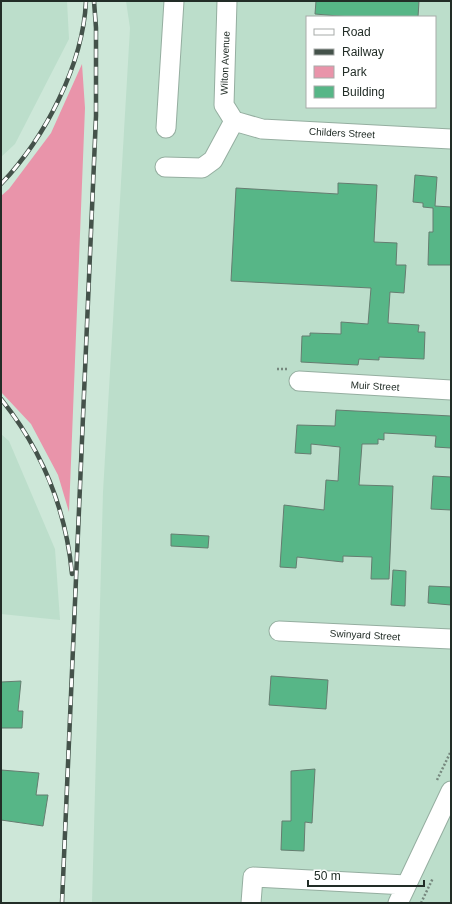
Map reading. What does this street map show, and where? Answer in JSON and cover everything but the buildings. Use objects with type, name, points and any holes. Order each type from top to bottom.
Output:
[{"type":"street","points":[[166,128],[174,1]]},
{"type":"street","name":"Wilton Avenue","points":[[227,1],[224,105],[234,121]]},
{"type":"street","points":[[165,167],[202,168],[213,160],[234,121]]},
{"type":"street","name":"Childers Street","points":[[234,121],[262,129],[451,138]]},
{"type":"street","name":"Muir Street","points":[[299,381],[451,390]]},
{"type":"street","name":"Swinyard Street","points":[[279,631],[451,640]]},
{"type":"street","points":[[398,903],[451,791]]},
{"type":"street","points":[[251,903],[253,877],[406,885]]},
{"type":"path","points":[[421,903],[433,878]]},
{"type":"shaded area","points":[[1,1],[67,1],[69,39],[15,144],[1,157]]},
{"type":"shaded area","points":[[126,1],[451,1],[451,903],[92,903],[103,492],[130,28]]},
{"type":"shaded area","points":[[1,434],[9,441],[55,549],[60,620],[1,614]]},
{"type":"green space","points":[[82,64],[85,108],[69,512],[58,475],[31,424],[1,392],[1,196],[9,189],[51,133]]},
{"type":"railway","points":[[1,184],[17,166],[32,145],[59,99],[78,50],[86,1]]},
{"type":"railway","points":[[62,903],[96,116],[96,28],[94,1]]},
{"type":"railway","points":[[1,399],[29,439],[50,482],[64,527],[72,574]]}]
